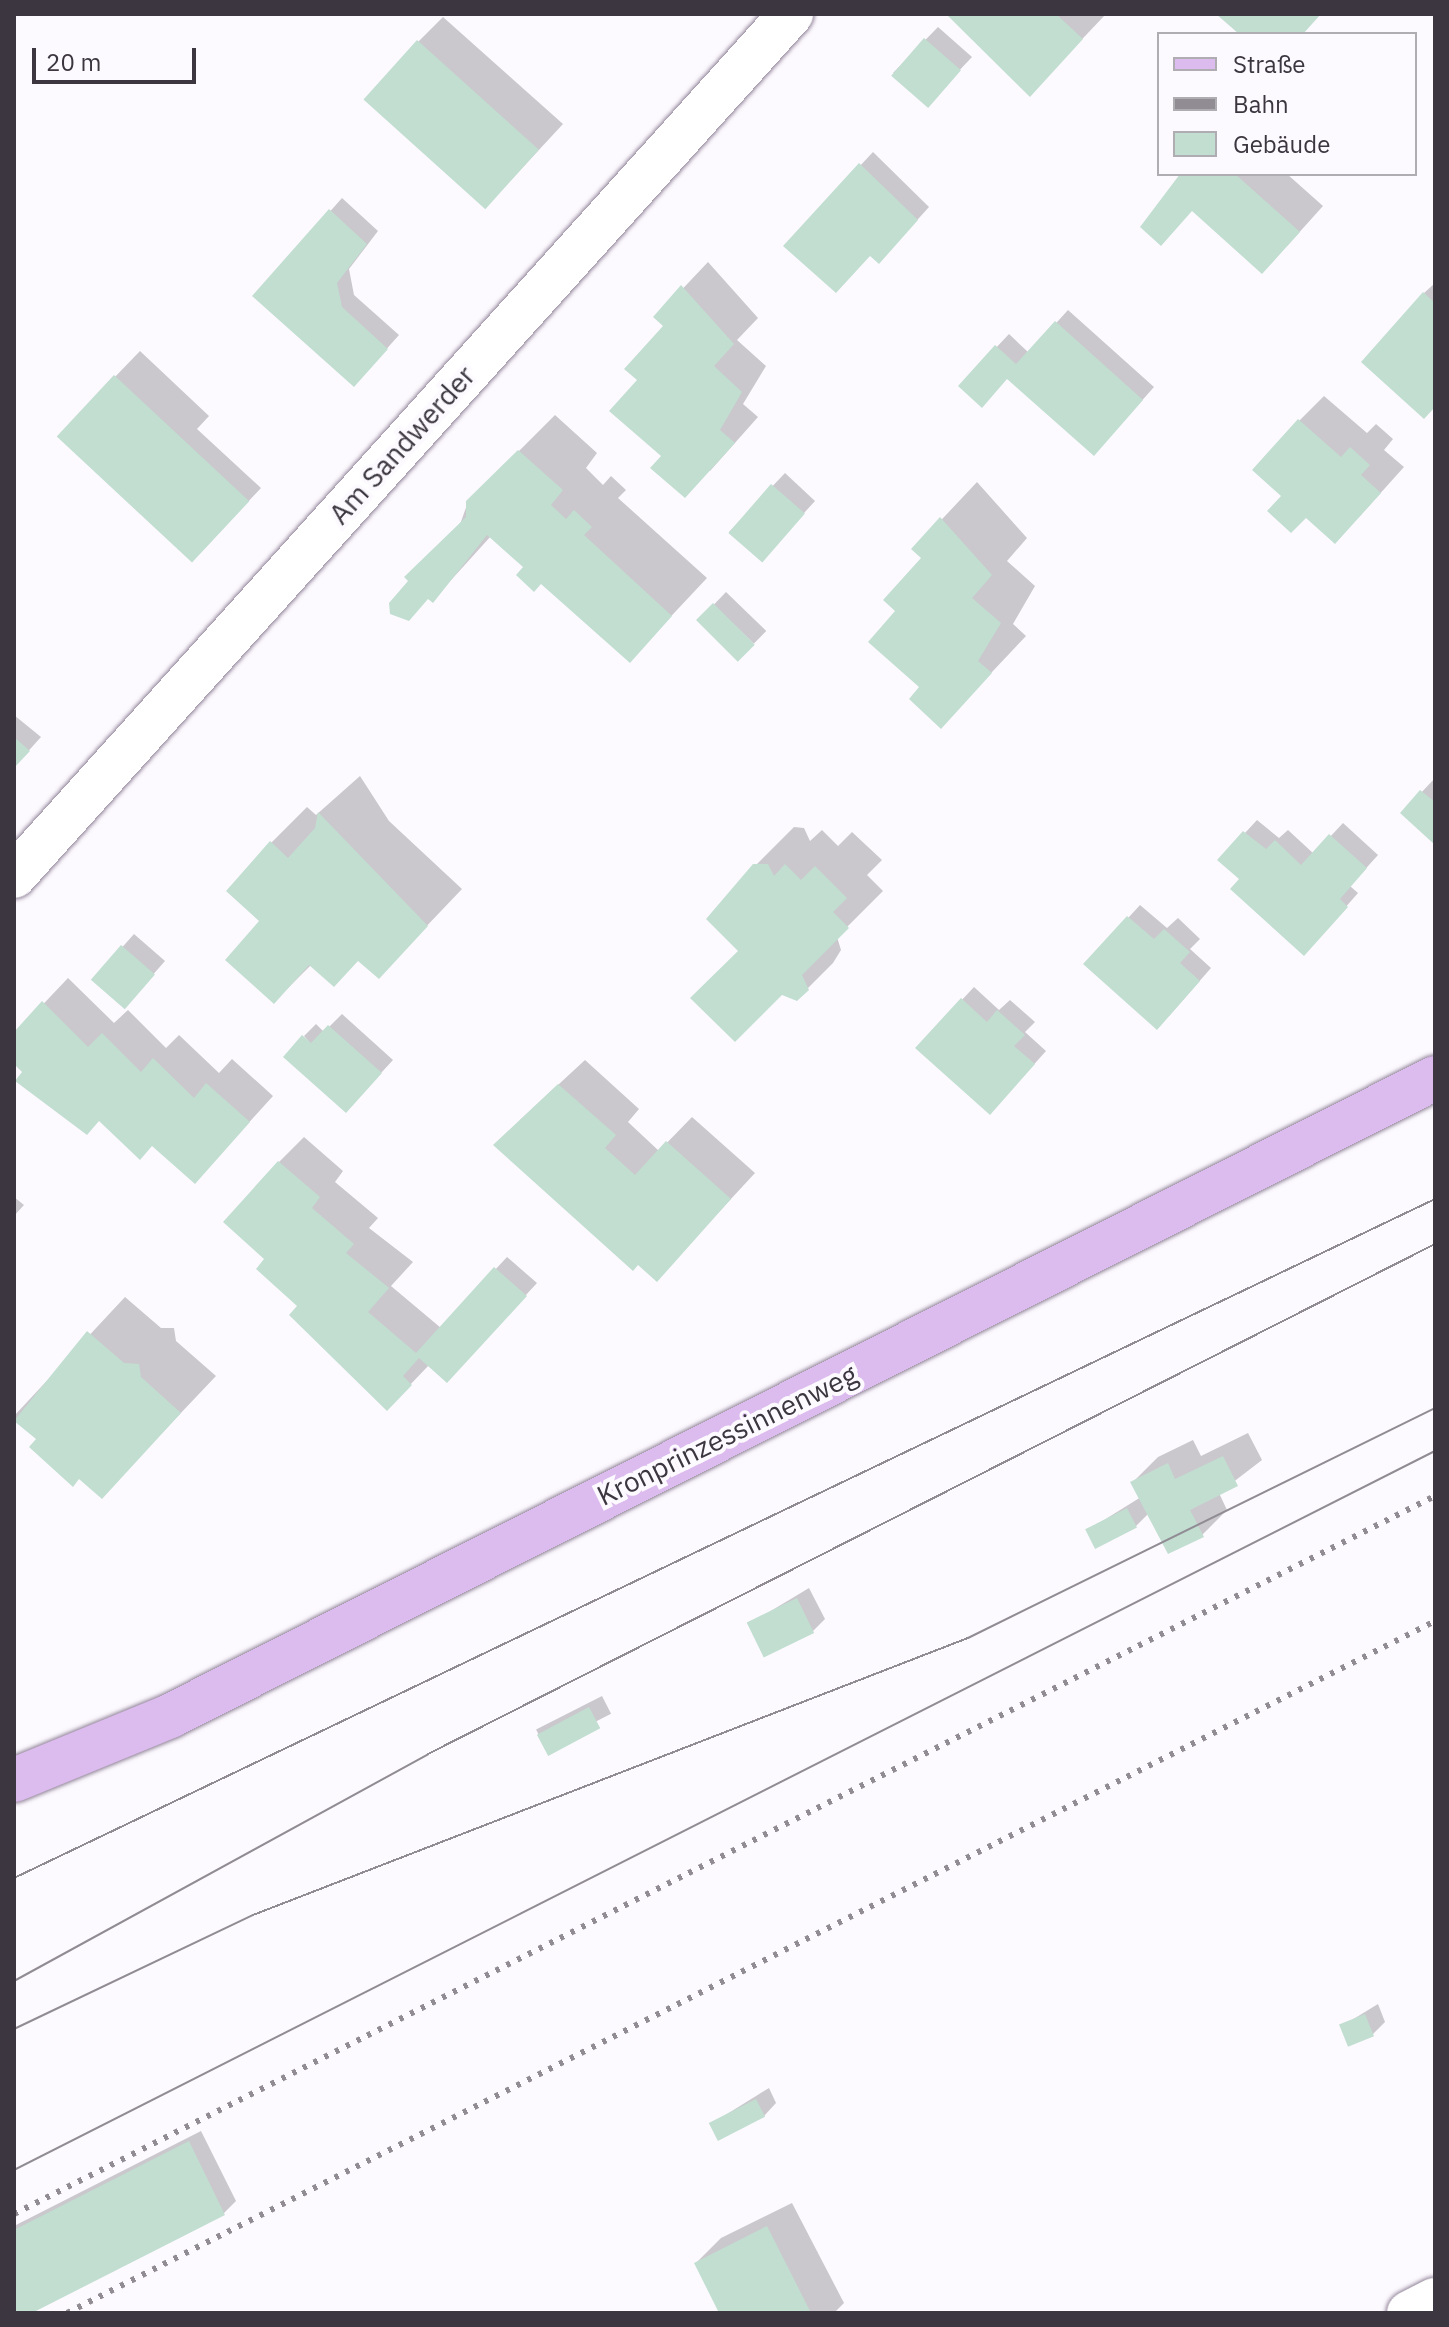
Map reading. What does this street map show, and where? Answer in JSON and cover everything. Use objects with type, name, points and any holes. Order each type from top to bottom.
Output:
[{"type":"main road","name":"Kronprinzessinnenweg","points":[[14,1780],[170,1716],[1435,1078]]},
{"type":"street","name":"Am Sandwerder","points":[[14,876],[791,14]]},
{"type":"street","points":[[1409,2313],[1435,2300]]},
{"type":"building","points":[[946,14],[1056,14],[1083,39],[1030,97]]},
{"type":"building","points":[[1216,14],[1321,14],[1305,32],[1237,32]]},
{"type":"building","points":[[924,38],[961,70],[928,108],[891,76]]},
{"type":"building","points":[[417,40],[539,150],[485,209],[363,99]]},
{"type":"building","points":[[859,163],[918,220],[879,264],[870,256],[836,293],[783,246]]},
{"type":"building","points":[[1178,176],[1237,176],[1300,232],[1262,274],[1192,211],[1161,246],[1140,227]]},
{"type":"building","points":[[329,209],[367,244],[337,283],[342,307],[388,349],[354,387],[252,296]]},
{"type":"building","points":[[681,285],[734,344],[714,366],[742,392],[720,430],[735,443],[685,498],[650,468],[661,456],[609,411],[637,380],[624,369],[663,326],[653,317]]},
{"type":"building","points":[[1423,292],[1435,303],[1435,407],[1424,419],[1361,362]]},
{"type":"building","points":[[1055,321],[1143,400],[1094,456],[1007,379],[982,408],[958,386],[995,345],[1016,364]]},
{"type":"building","points":[[114,375],[249,501],[192,563],[57,436]]},
{"type":"building","points":[[1298,419],[1341,457],[1350,447],[1370,465],[1361,475],[1381,493],[1335,544],[1306,518],[1291,533],[1267,511],[1281,496],[1252,470]]},
{"type":"building","points":[[518,450],[563,490],[551,505],[566,519],[574,510],[592,527],[584,535],[672,616],[630,663],[541,584],[534,592],[516,575],[523,567],[487,535],[433,603],[428,599],[409,621],[390,614],[389,603],[408,581],[404,577],[466,517],[466,501]]},
{"type":"building","points":[[771,484],[805,514],[762,563],[728,533]]},
{"type":"building","points":[[940,517],[992,575],[972,598],[1001,623],[978,661],[992,673],[941,729],[909,699],[919,687],[868,642],[895,611],[883,600],[921,558],[911,549]]},
{"type":"building","points":[[713,603],[755,645],[738,662],[696,620]]},
{"type":"building","points":[[14,737],[30,751],[14,768]]},
{"type":"building","points":[[1420,790],[1435,802],[1435,845],[1400,813]]},
{"type":"building","points":[[318,812],[428,926],[379,979],[358,961],[334,987],[309,965],[274,1004],[225,960],[259,921],[226,891],[270,841],[288,858],[315,828]]},
{"type":"building","points":[[1243,831],[1266,849],[1275,840],[1301,865],[1329,834],[1367,868],[1340,899],[1348,907],[1304,956],[1230,889],[1239,879],[1217,860]]},
{"type":"building","points":[[753,864],[768,864],[774,876],[785,864],[801,880],[815,866],[847,898],[833,912],[849,928],[802,975],[809,990],[797,1001],[782,995],[735,1042],[690,998],[738,951],[706,919]]},
{"type":"building","points":[[1127,916],[1154,939],[1164,929],[1190,952],[1180,963],[1200,981],[1157,1030],[1083,964]]},
{"type":"building","points":[[121,945],[155,975],[125,1009],[91,980]]},
{"type":"building","points":[[961,998],[987,1022],[997,1010],[1025,1035],[1014,1046],[1035,1064],[990,1115],[915,1048]]},
{"type":"building","points":[[42,1001],[88,1047],[102,1033],[141,1072],[153,1058],[194,1098],[206,1083],[250,1122],[195,1184],[152,1146],[140,1160],[99,1121],[87,1135],[15,1081],[22,1072],[14,1064],[14,1032]]},
{"type":"building","points":[[328,1025],[382,1073],[346,1113],[283,1057],[302,1035],[311,1043]]},
{"type":"building","points":[[558,1084],[616,1135],[605,1148],[635,1175],[666,1141],[731,1199],[657,1282],[638,1265],[633,1271],[493,1145]]},
{"type":"building","points":[[278,1161],[320,1197],[312,1208],[354,1244],[346,1253],[389,1288],[368,1312],[416,1353],[494,1267],[527,1296],[447,1383],[419,1358],[403,1376],[412,1385],[387,1411],[289,1315],[297,1306],[256,1269],[264,1259],[223,1222]]},
{"type":"building","points":[[87,1331],[124,1363],[139,1364],[141,1377],[181,1413],[102,1499],[79,1479],[73,1487],[29,1447],[36,1439],[14,1421]]},
{"type":"building","points":[[1223,1456],[1238,1486],[1190,1510],[1204,1537],[1168,1554],[1130,1482],[1168,1463],[1175,1479]]},
{"type":"building","points":[[1127,1508],[1137,1528],[1095,1549],[1085,1529]]},
{"type":"building","points":[[797,1598],[814,1633],[764,1658],[747,1623]]},
{"type":"building","points":[[589,1707],[600,1728],[548,1756],[537,1735]]},
{"type":"building","points":[[1365,2014],[1374,2036],[1348,2047],[1339,2024]]},
{"type":"building","points":[[756,2099],[765,2117],[718,2141],[709,2123]]},
{"type":"building","points":[[189,2141],[225,2215],[32,2313],[14,2313],[14,2230]]},
{"type":"building","points":[[767,2226],[811,2313],[719,2313],[694,2263]]},
{"type":"tram line","points":[[14,1878],[1435,1199]]},
{"type":"tram line","points":[[14,1981],[428,1754],[1435,1244]]},
{"type":"tram line","points":[[14,2029],[253,1915],[968,1638],[1435,1408]]},
{"type":"tram line","points":[[14,2170],[1435,1451]]},
{"type":"railway","points":[[14,2214],[1435,1496]]},
{"type":"railway","points":[[67,2313],[1435,1621]]}]
